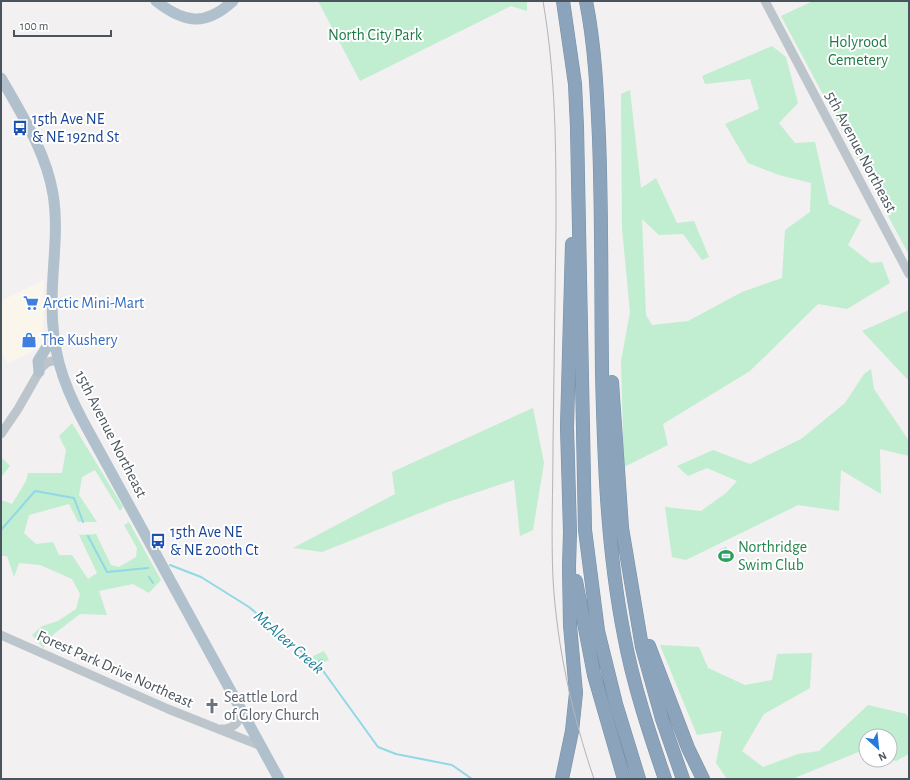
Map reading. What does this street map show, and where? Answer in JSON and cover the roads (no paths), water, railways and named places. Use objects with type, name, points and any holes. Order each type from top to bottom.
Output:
[{"type":"highway","points":[[563,1],[575,84],[578,157],[585,530],[598,631],[616,704],[639,779]]},
{"type":"highway","points":[[586,1],[592,41],[597,95],[604,411],[609,522],[615,581],[624,637],[633,674],[665,779]]},
{"type":"highway","points":[[562,779],[572,731],[576,693],[570,625],[570,532],[567,427],[572,239],[578,157]]},
{"type":"highway","points":[[602,269],[608,325],[619,502],[633,594],[642,648],[651,684],[683,779]]},
{"type":"highway","points":[[570,532],[587,645],[603,708],[624,779]]},
{"type":"highway","points":[[633,594],[648,645],[688,748],[703,779]]},
{"type":"highway","points":[[688,748],[688,757],[697,779]]},
{"type":"main road","points":[[156,1],[186,20],[201,19],[215,14],[232,1]]},
{"type":"main road","name":"15th Avenue Northeast","points":[[1,78],[36,140],[46,166],[53,194],[57,228],[52,303],[53,337],[57,360],[70,397],[280,779]]},
{"type":"main road","points":[[39,372],[38,361],[47,344],[53,337]]},
{"type":"street","name":"5th Avenue Northeast","points":[[765,1],[909,274]]},
{"type":"street","points":[[1,434],[18,409],[39,372],[46,363],[57,360]]},
{"type":"street","name":"Forest Park Drive Northeast","points":[[1,635],[168,709],[262,746]]},
{"type":"street","points":[[217,729],[230,729],[236,725],[240,720],[242,710]]},
{"type":"water","name":"Northridge Swim Club","points":[[726,547],[733,561],[726,564],[719,550]]},
{"type":"waterway","name":"McAleer Creek","points":[[1,530],[35,491],[74,498],[83,522]]},
{"type":"waterway","name":"McAleer Creek","points":[[88,536],[107,572],[148,568]]},
{"type":"waterway","name":"McAleer Creek","points":[[170,565],[201,577],[249,607],[321,668],[378,747],[396,754],[452,765],[472,779]]},
{"type":"waterway","points":[[149,577],[153,583]]},
{"type":"waterway","name":"McAleer Creek","points":[[316,663],[322,660]]},
{"type":"tram line","points":[[543,1],[551,57],[556,168],[552,529],[553,579],[558,630],[572,705],[594,779]]},
{"type":"place","name":"15th Ave NE & NE 192nd St","points":[[20,128]]},
{"type":"place","name":"Arctic Mini-Mart","points":[[31,303]]},
{"type":"place","name":"The Kushery","points":[[29,340]]},
{"type":"place","name":"15th Ave NE & NE 200th Ct","points":[[158,541]]},
{"type":"place","name":"Northridge Swim Club","points":[[726,556]]},
{"type":"place","name":"Seattle Lord of Glory Church","points":[[212,706]]},
{"type":"park label","name":"North City Park","points":[[375,35]]},
{"type":"park label","name":"Holyrood Cemetery","points":[[858,51]]}]
